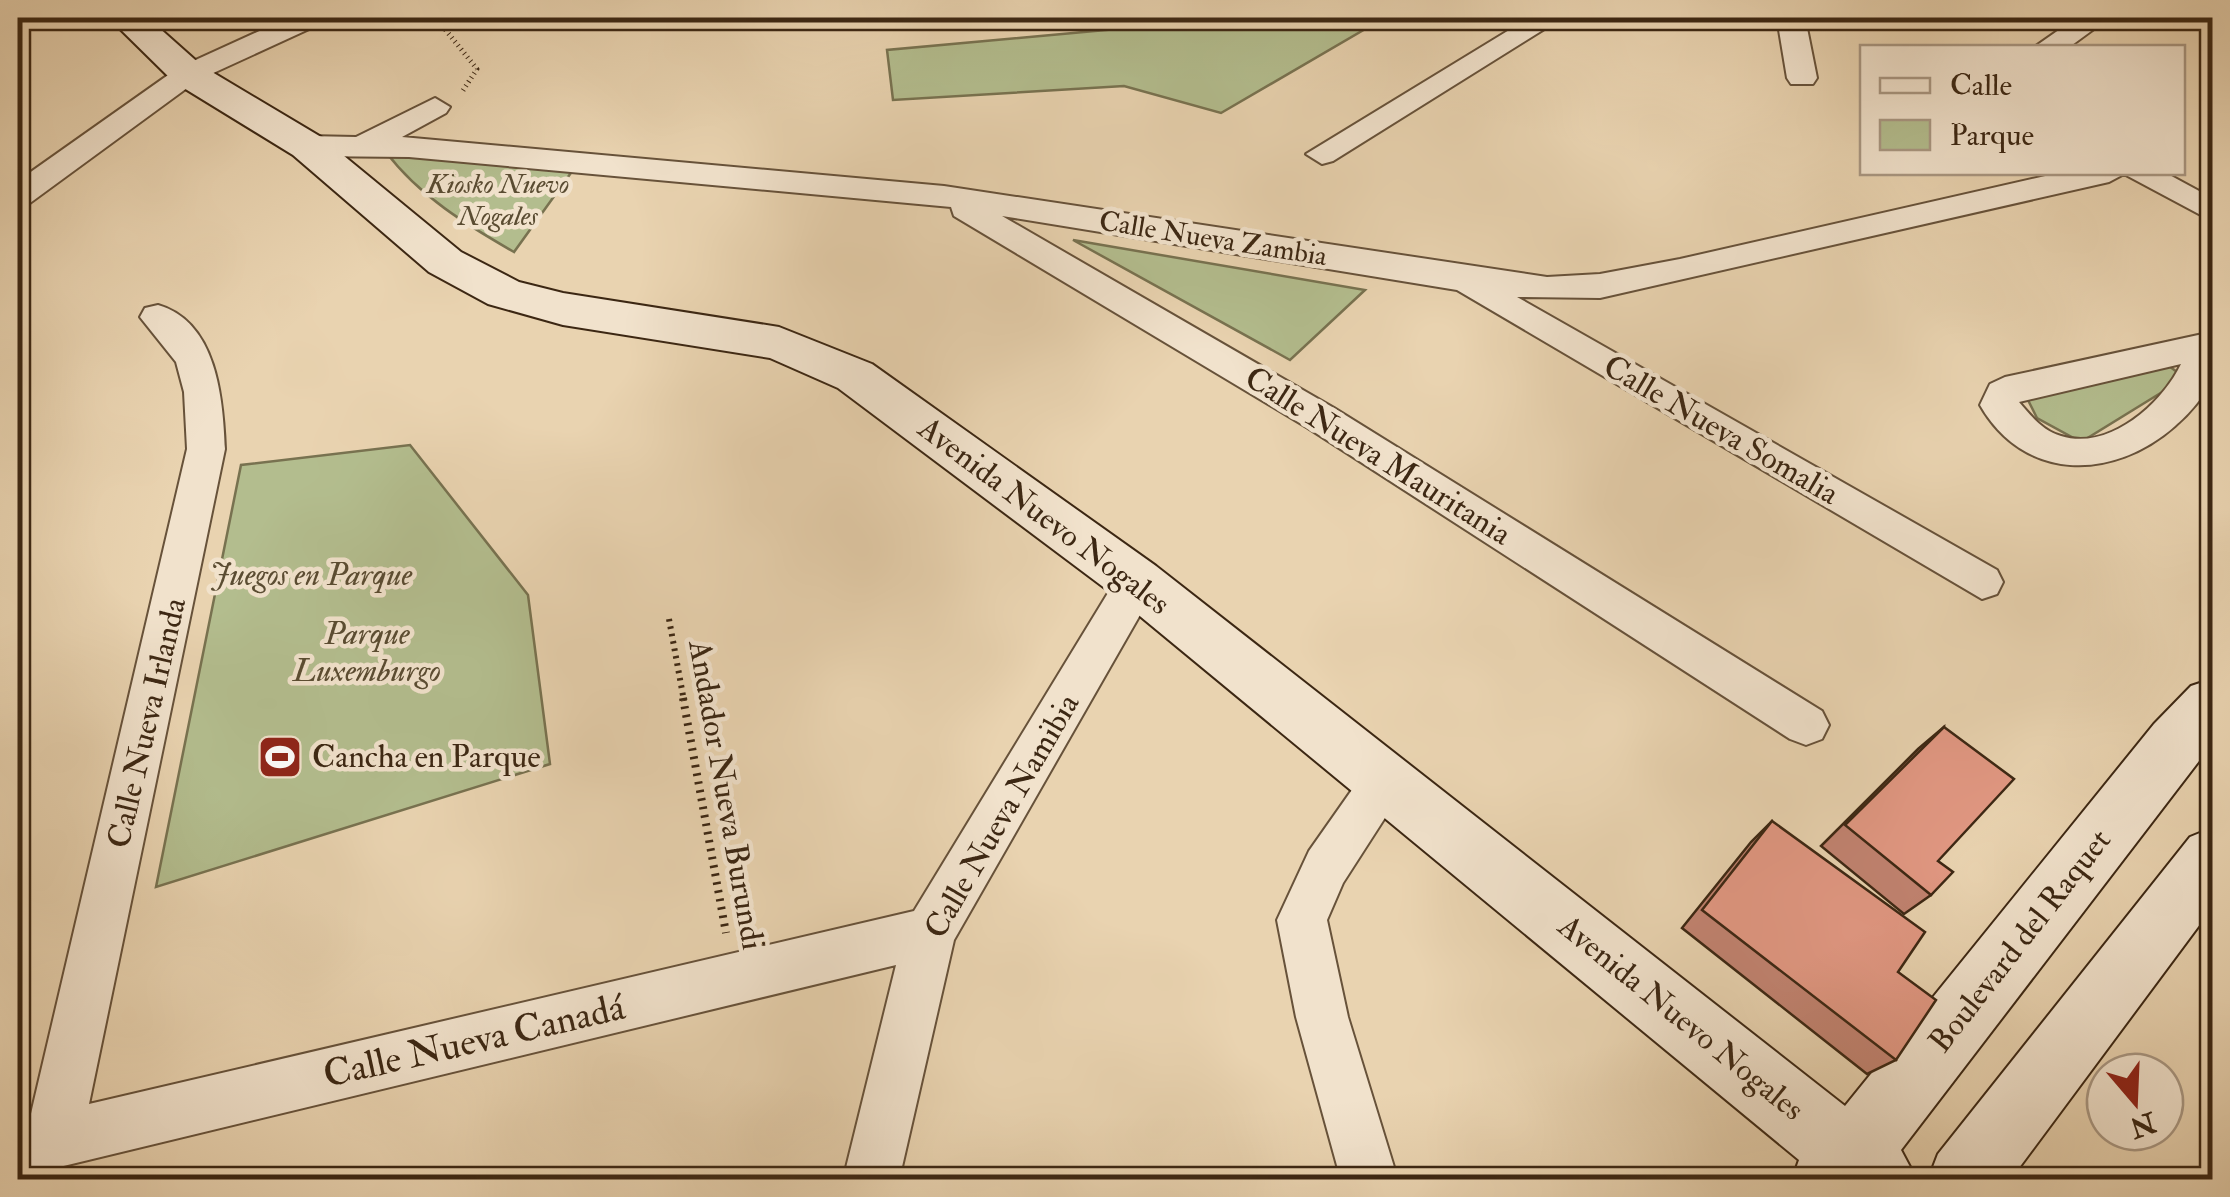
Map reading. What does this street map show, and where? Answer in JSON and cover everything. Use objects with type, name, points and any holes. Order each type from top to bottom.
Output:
[{"type":"street","name":"Avenida Nuevo Nogales","points":[[127,18],[188,74],[307,146],[445,262],[504,292],[563,309],[779,343],[855,376],[1138,582],[1854,1171]]},
{"type":"street","points":[[18,196],[188,74],[310,18]]},
{"type":"street","points":[[1322,154],[1548,18]]},
{"type":"street","points":[[1790,18],[1802,78]]},
{"type":"street","points":[[2052,45],[2094,18]]},
{"type":"street","points":[[365,145],[435,108]]},
{"type":"street","name":"Calle Nueva Zambia","points":[[307,146],[365,145],[944,196],[1459,279],[1547,289],[1600,286],[2096,175]]},
{"type":"street","points":[[2144,175],[2212,211]]},
{"type":"street","name":"Calle Nueva Mauritania","points":[[944,196],[1321,418],[1806,725]]},
{"type":"street","name":"Calle Nueva Somalia","points":[[1459,279],[1982,582]]},
{"type":"street","name":"Calle Nueva Irlanda","points":[[35,1145],[206,449],[203,373],[184,340],[158,317]]},
{"type":"street","points":[[2209,348],[2198,372],[2175,403],[2111,450],[2081,457],[2061,454],[2009,420],[1999,405],[2003,394],[2018,386],[2209,348]]},
{"type":"street","name":"Calle Nueva Namibia","points":[[871,1180],[930,932],[1138,582]]},
{"type":"street","name":"Boulevard del Raquet","points":[[1854,1171],[2176,743],[2212,704]]},
{"type":"street","points":[[1370,1180],[1322,1018],[1302,920],[1326,867],[1385,782]]},
{"type":"street","points":[[1964,1180],[2203,889]]},
{"type":"street","name":"Calle Nueva Canadá","points":[[35,1145],[930,932]]},
{"type":"path","points":[[435,108],[459,95],[477,69],[436,18]]},
{"type":"path","name":"Andador Nueva Burundi","points":[[669,620],[734,979]]},
{"type":"green space","points":[[1192,18],[1384,18],[1221,113],[1124,86],[893,100],[887,50],[1192,22]]},
{"type":"green space","name":"Kiosko Nuevo Nogales","points":[[386,152],[573,170],[514,252],[429,196]]},
{"type":"green space","points":[[1073,240],[1365,290],[1290,360]]},
{"type":"green space","points":[[2165,363],[2185,378],[2081,442],[2037,418],[2027,398]]},
{"type":"green space","name":"Parque Luxemburgo","points":[[410,445],[528,595],[550,764],[156,887],[241,465]]},
{"type":"building","points":[[1944,727],[2014,779],[1938,861],[1953,872],[1931,895],[1845,825]]},
{"type":"building","points":[[1772,821],[1925,932],[1898,972],[1936,1000],[1896,1060],[1702,910]]},
{"type":"place","name":"Cancha en Parque","points":[[280,757]]},
{"type":"park label","name":"Juegos en Parque","points":[[311,575]]}]
